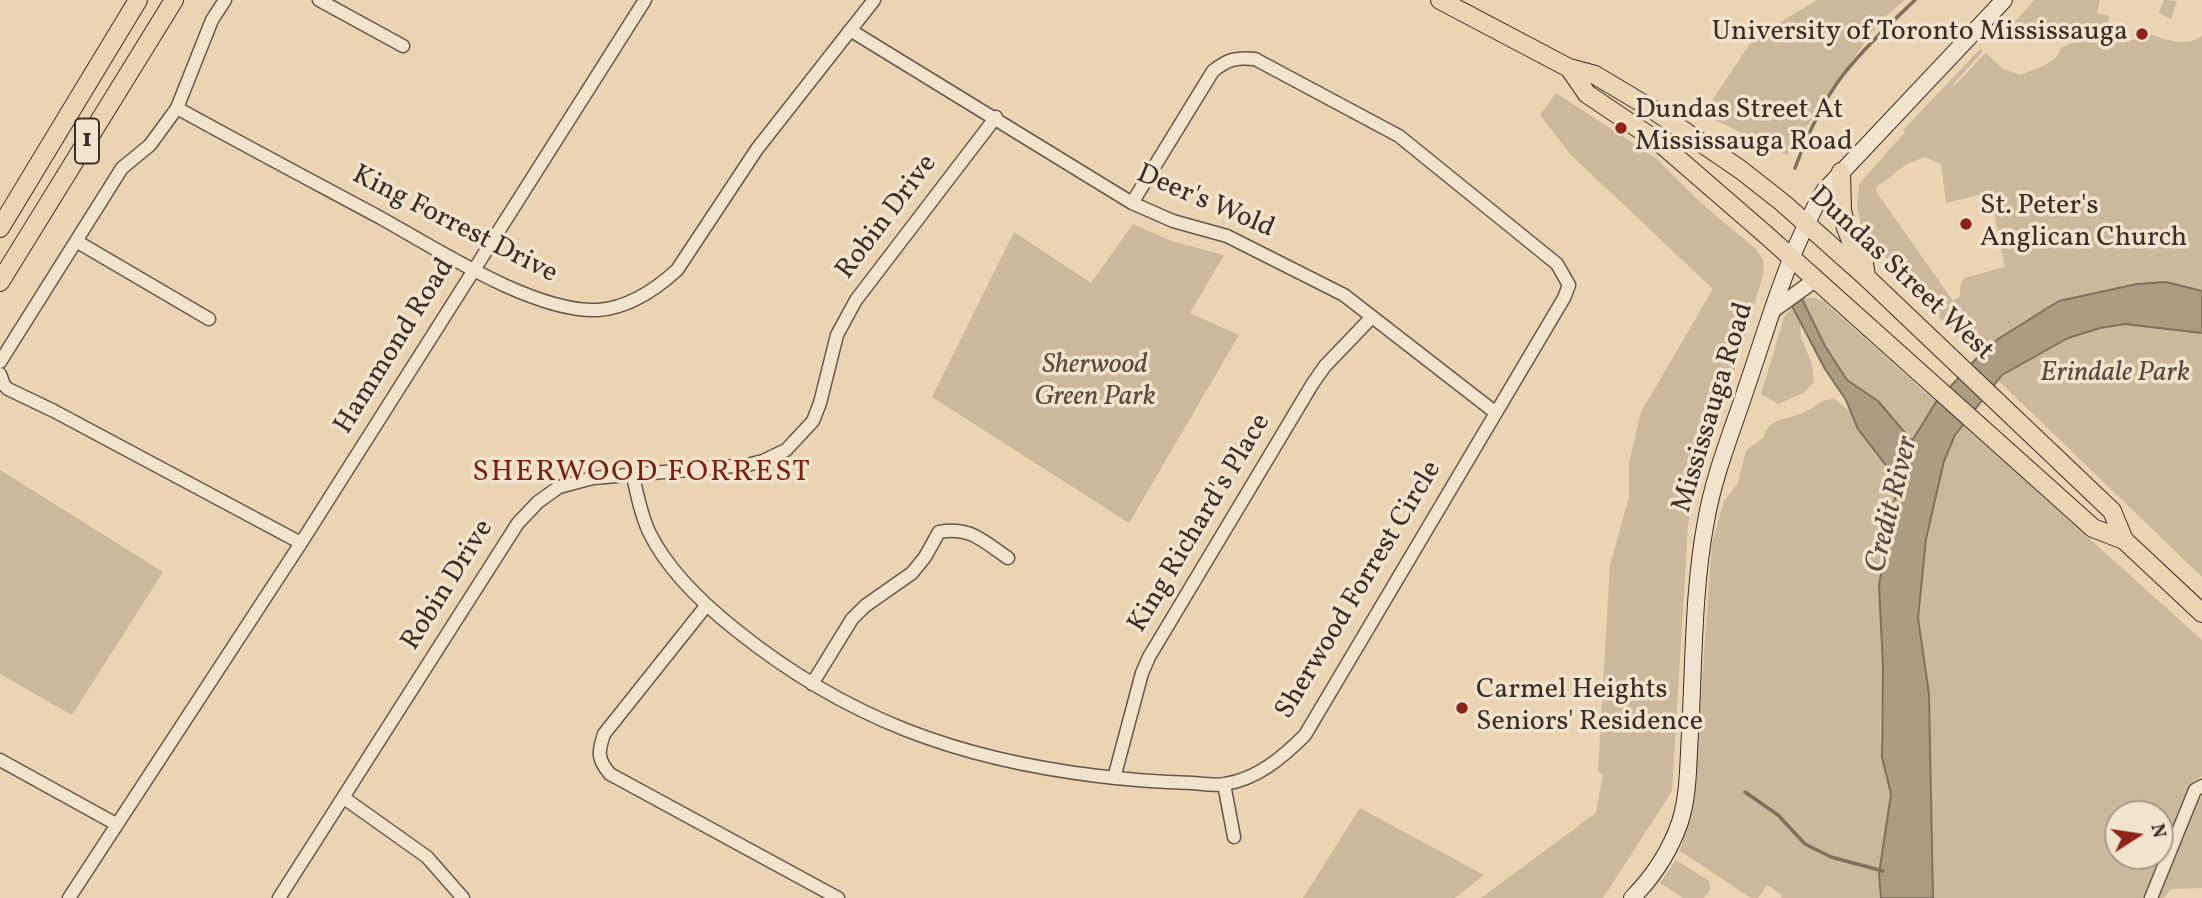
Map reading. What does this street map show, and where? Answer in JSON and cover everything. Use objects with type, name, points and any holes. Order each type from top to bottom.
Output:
[{"type":"main road","name":"1","points":[[0,228],[138,0]]},
{"type":"main road","name":"1","points":[[0,282],[174,0]]},
{"type":"main road","name":"Dundas Street West","points":[[1440,0],[1569,68],[1595,75],[1674,123],[1741,170],[1866,277],[2112,511],[2124,540]]},
{"type":"main road","name":"Mississauga Road","points":[[1632,898],[1660,864],[1680,822],[1687,778],[1700,556],[1706,519],[1715,478],[1792,259],[1824,191],[2004,0]]},
{"type":"main road","name":"Dundas Street West","points":[[1569,68],[1587,94],[1660,143],[2093,528],[2124,540],[2202,613]]},
{"type":"main road","points":[[1841,172],[1842,210],[1846,228],[1863,256],[1866,277]]},
{"type":"street","points":[[0,362],[122,168],[149,145],[177,108],[212,20],[225,0]]},
{"type":"street","points":[[319,0],[402,46]]},
{"type":"street","name":"Hammond Road","points":[[69,898],[301,544],[645,0]]},
{"type":"street","name":"King Forrest Drive","points":[[177,108],[474,269],[531,297],[559,306],[597,310],[621,305],[662,284],[677,270],[757,149],[874,0]]},
{"type":"street","name":"Deer's Wold","points":[[850,30],[996,117],[1132,203],[1173,221],[1227,236],[1344,295],[1496,413]]},
{"type":"street","name":"Sherwood Forrest Circle","points":[[633,476],[642,515],[659,548],[706,606],[754,644],[812,684],[865,714],[934,742],[1061,772],[1142,782],[1224,784],[1254,775],[1282,758],[1305,735],[1569,285],[1557,264],[1399,136],[1255,59],[1237,57],[1224,62],[1213,71],[1132,203]]},
{"type":"street","name":"Robin Drive","points":[[279,898],[518,523],[538,502],[559,487],[593,478],[747,465],[774,456],[794,443],[817,411],[837,335],[856,300],[996,117]]},
{"type":"street","points":[[76,241],[209,319]]},
{"type":"street","points":[[1772,312],[1815,280]]},
{"type":"street","name":"King Richard's Place","points":[[1114,778],[1142,673],[1149,657],[1313,383],[1325,366],[1372,317]]},
{"type":"street","points":[[0,374],[8,389],[301,544]]},
{"type":"street","points":[[812,684],[852,619],[865,606],[912,573],[939,532],[955,529],[964,531],[983,540],[1007,558]]},
{"type":"street","points":[[706,606],[604,734],[598,752],[600,763],[610,774],[838,898]]},
{"type":"street","points":[[0,760],[116,824]]},
{"type":"street","points":[[1224,784],[1234,836]]},
{"type":"street","points":[[2151,898],[2195,790],[2202,786]]},
{"type":"street","points":[[344,798],[428,858],[463,898]]},
{"type":"green space","points":[[1817,0],[1905,0],[1878,23],[1787,155],[1703,114],[1754,38]]},
{"type":"green space","points":[[2034,0],[2100,0],[2097,13],[2109,16],[2108,22],[2089,34],[2075,32],[2055,22],[2030,38],[2018,39],[2008,30]]},
{"type":"green space","points":[[2164,0],[2177,1],[2171,19],[2159,12]]},
{"type":"green space","name":"Erindale Park","points":[[2148,34],[2182,42],[2196,40],[2202,36],[2202,577],[1976,359],[1861,227],[1857,205],[1859,184],[1905,132],[1903,130],[1980,49],[1983,51],[1950,88],[1986,53],[2003,69],[2021,75],[2051,62],[2061,48],[2074,43],[2140,38]],"holes":[[[1925,157],[1941,164],[1946,203],[1990,192],[2005,267],[1964,278],[1960,286],[1960,296],[1953,301],[1877,193],[1876,187],[1907,164]]]},
{"type":"green space","points":[[1556,93],[1657,159],[1701,203],[1756,249],[1763,260],[1764,271],[1692,499],[1688,525],[1672,791],[1603,898],[1481,898],[1596,813],[1603,775],[1598,771],[1610,565],[1629,497],[1629,464],[1641,412],[1713,289],[1571,155],[1540,115]]},
{"type":"green space","name":"Sherwood Green Park","points":[[1133,224],[1171,241],[1224,255],[1190,313],[1239,335],[1129,523],[932,397],[1014,232],[1091,283]]},
{"type":"green space","points":[[1802,299],[1823,301],[1936,402],[1912,441],[1878,401],[1847,380],[1825,346]]},
{"type":"green space","points":[[1792,306],[1800,322],[1801,338],[1812,364],[1814,382],[1805,392],[1778,404],[1761,394],[1784,317]]},
{"type":"green space","points":[[1835,399],[1850,412],[1858,429],[1898,481],[1892,506],[1880,732],[1882,757],[1891,794],[1879,874],[1881,898],[1781,898],[1782,895],[1767,885],[1758,898],[1751,898],[1680,851],[1693,804],[1712,543],[1724,501],[1738,483],[1746,451],[1764,437],[1775,422]]},
{"type":"green space","points":[[1963,425],[2202,640],[2202,776],[2193,782],[2202,800],[2202,888],[2171,889],[2164,898],[1933,898],[1930,720],[1919,601],[1930,519],[1945,463]]},
{"type":"green space","points":[[0,470],[163,572],[72,715],[0,674]]},
{"type":"green space","points":[[1360,808],[1484,875],[1455,898],[1303,898]]},
{"type":"green space","points":[[1676,860],[1709,881],[1710,890],[1704,898],[1683,898],[1660,883]]},
{"type":"water","name":"Credit River","points":[[2166,282],[2202,291],[2202,333],[2125,324],[2068,338],[2002,375],[1955,435],[1944,461],[1926,539],[1918,618],[1929,694],[1933,898],[1881,898],[1879,874],[1891,794],[1882,757],[1883,666],[1879,585],[1898,481],[1858,429],[1846,400],[1825,369],[1792,306],[1802,299],[1825,346],[1847,380],[1878,401],[1912,441],[1936,402],[1998,339],[2059,301],[2137,284]]},
{"type":"waterway","points":[[1795,168],[1835,85],[1868,46],[1915,0]]},
{"type":"waterway","points":[[1745,792],[1778,815],[1805,844],[1831,857],[1883,871]]},
{"type":"place","name":"University of Toronto Mississauga","points":[[2142,34]]},
{"type":"place","name":"Dundas Street At Mississauga Road","points":[[1621,128]]},
{"type":"place","name":"St. Peter's Anglican Church","points":[[1966,224]]},
{"type":"place","name":"Carmel Heights Seniors' Residence","points":[[1462,708]]},
{"type":"district","name":"SHERWOOD FORREST","points":[[642,474]]}]
